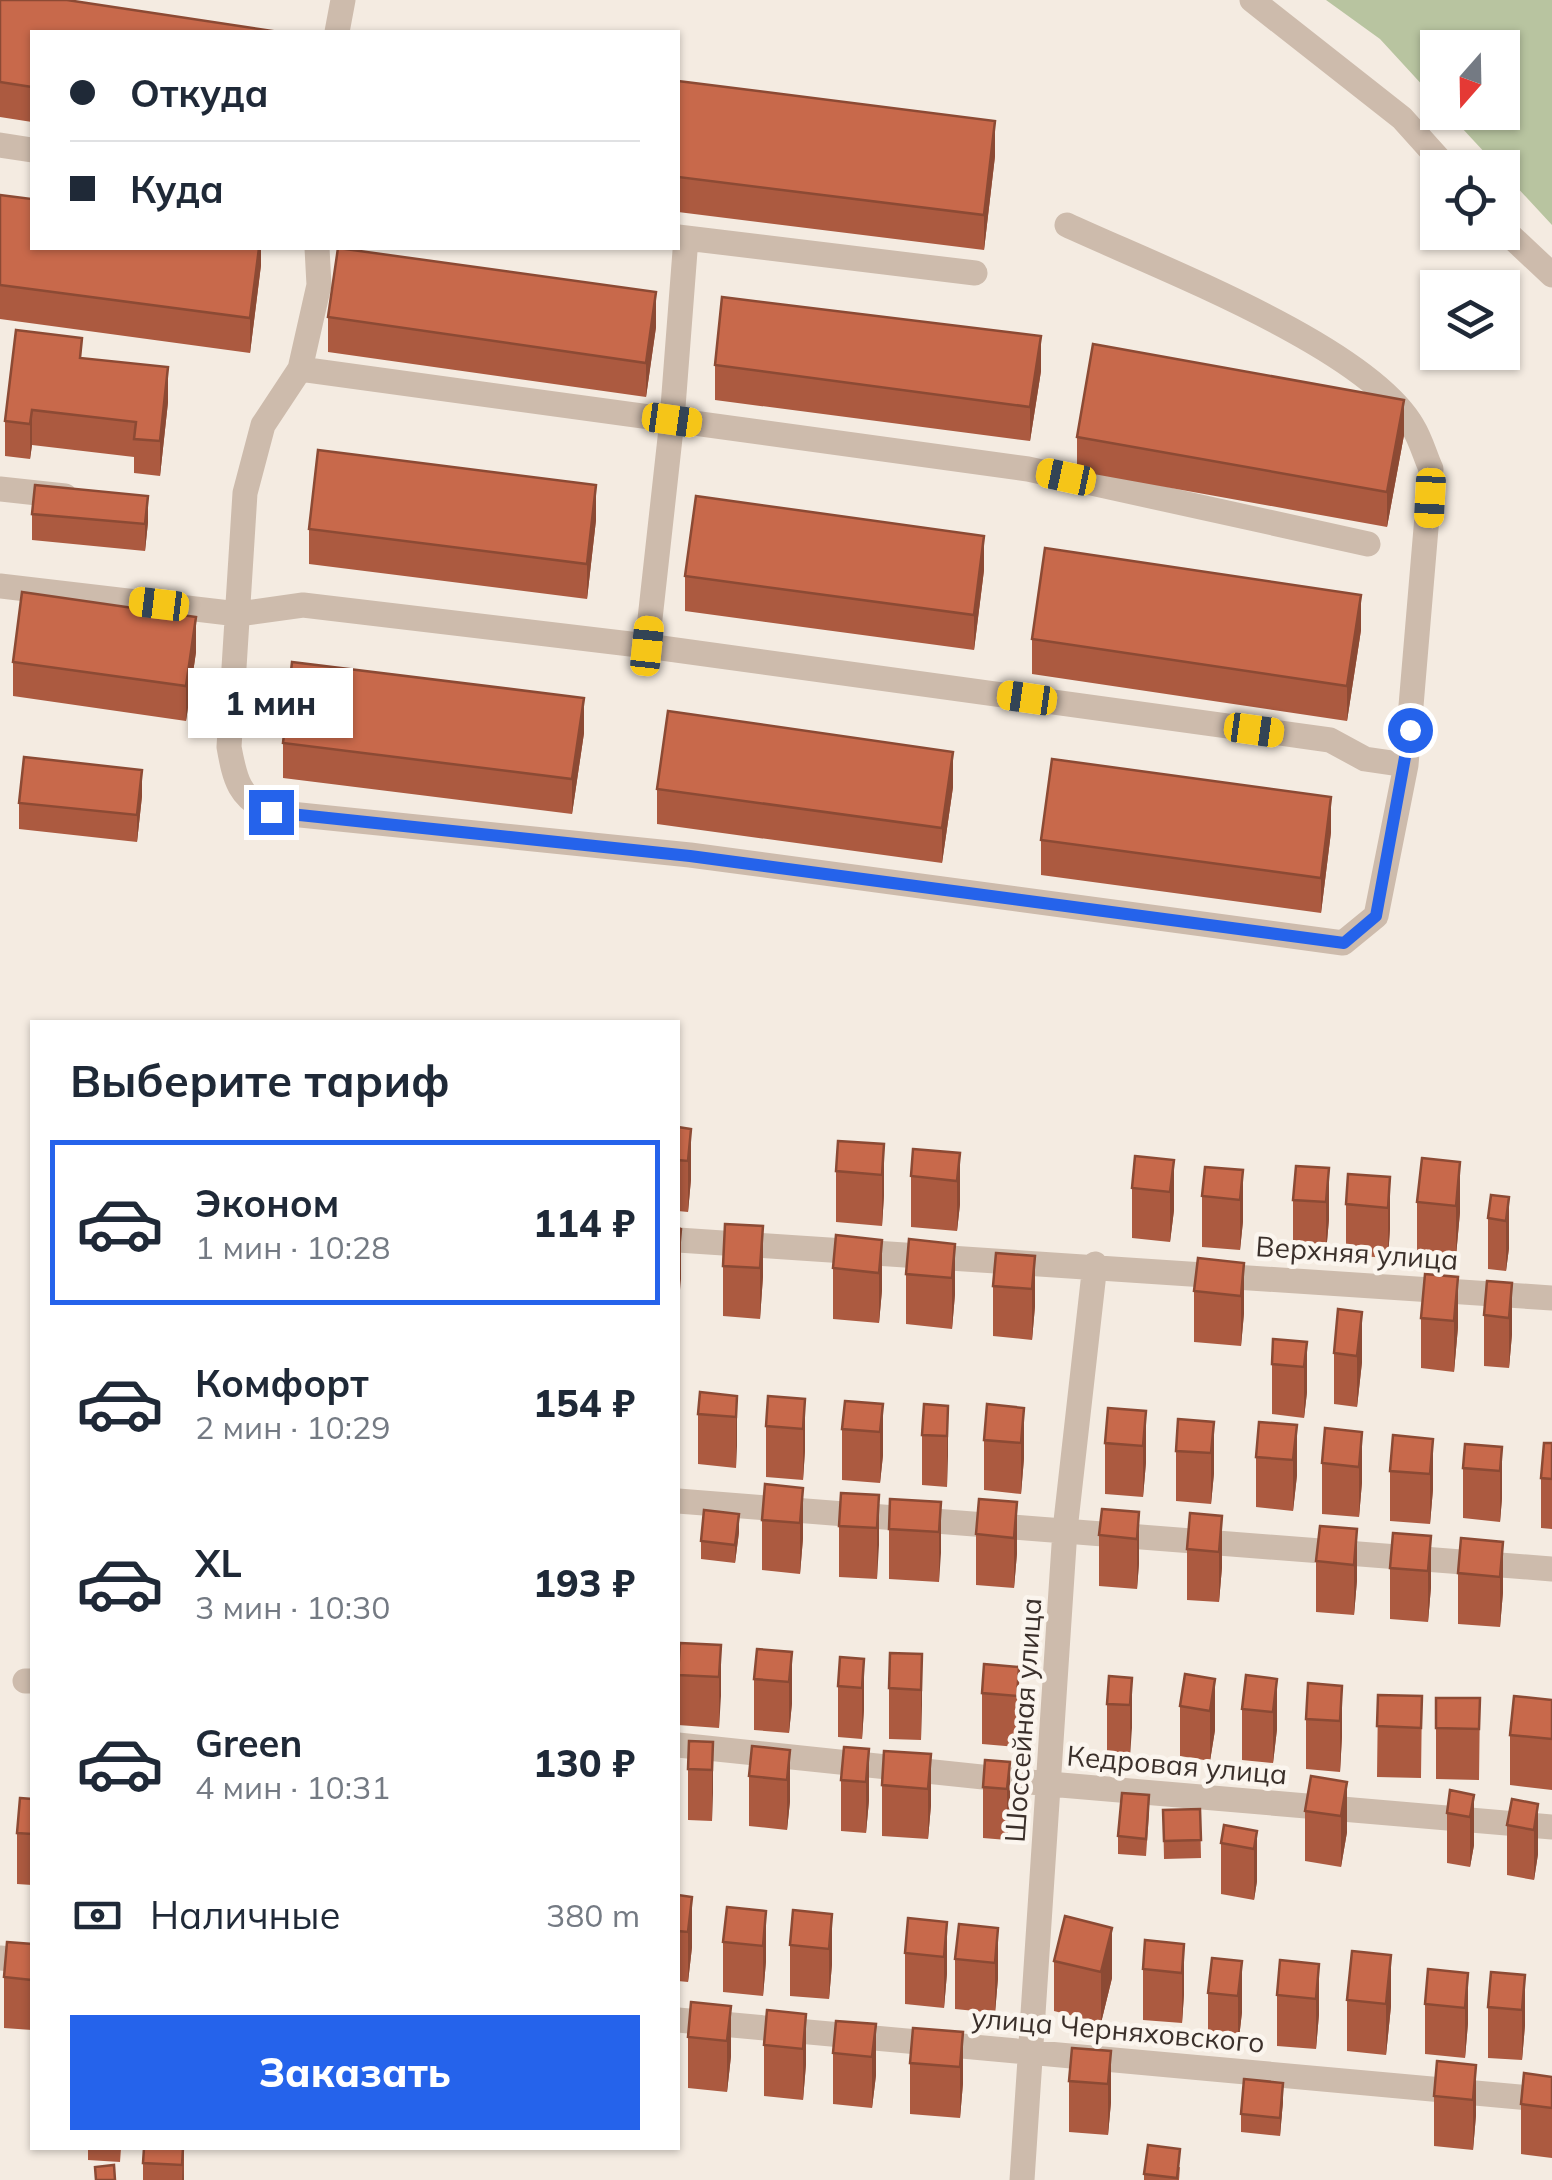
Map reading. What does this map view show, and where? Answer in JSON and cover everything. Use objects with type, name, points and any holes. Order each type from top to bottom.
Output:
[{"type":"street","points":[[337,30],[343,0]]},
{"type":"street","points":[[1252,0],[1402,118],[1431,150]]},
{"type":"street","points":[[0,146],[30,150]]},
{"type":"street","points":[[316,250],[319,285],[300,369],[264,424],[245,493],[228,747],[236,784],[250,802],[271,812],[690,856],[1344,943],[1376,916],[1406,765],[1432,469],[1412,425],[1376,386],[1300,334],[1068,225]]},
{"type":"street","points":[[647,646],[672,420],[682,238],[975,273]]},
{"type":"street","points":[[1520,245],[1552,275]]},
{"type":"street","points":[[300,369],[1028,469],[1368,544]]},
{"type":"street","points":[[0,488],[95,499]]},
{"type":"street","points":[[0,586],[238,614],[303,605],[647,646],[1330,740],[1364,760],[1406,765]]},
{"type":"street","name":"Верхняя улица","points":[[680,1240],[1094,1264],[1552,1298]]},
{"type":"street","name":"Шоссейная улица","points":[[1022,2180],[1066,1530],[1094,1264]]},
{"type":"street","points":[[680,1501],[1552,1569]]},
{"type":"street","name":"Кедровая улица","points":[[680,1745],[1049,1784],[1552,1826]]},
{"type":"street","points":[[0,1958],[30,1961]]},
{"type":"street","name":"улица Черняховского","points":[[680,2020],[1552,2100]]},
{"type":"green space","points":[[1326,0],[1552,0],[1552,225],[1520,191],[1520,150],[1482,150],[1464,130],[1520,130],[1520,30],[1420,30],[1420,83],[1380,39]]},
{"type":"building","points":[[0,0],[67,0],[266,30],[30,30],[30,87],[0,82]]},
{"type":"building","points":[[680,81],[995,121],[984,215],[680,177]]},
{"type":"building","points":[[0,195],[30,199],[30,250],[259,250],[250,318],[0,285]]},
{"type":"building","points":[[338,250],[656,292],[646,363],[328,317]]},
{"type":"building","points":[[722,297],[1041,336],[1030,407],[715,365]]},
{"type":"building","points":[[16,330],[82,338],[80,358],[168,367],[160,441],[134,439],[136,422],[32,410],[30,424],[5,421]]},
{"type":"building","points":[[1093,344],[1404,400],[1387,492],[1077,437]]},
{"type":"building","points":[[318,450],[596,485],[587,564],[309,529]]},
{"type":"building","points":[[35,485],[148,496],[145,524],[32,514]]},
{"type":"building","points":[[696,496],[984,536],[974,615],[685,576]]},
{"type":"building","points":[[1045,548],[1361,595],[1347,686],[1032,639]]},
{"type":"building","points":[[22,592],[196,617],[186,686],[13,662]]},
{"type":"building","points":[[292,662],[584,698],[572,779],[283,743]]},
{"type":"building","points":[[668,711],[953,752],[942,828],[657,789]]},
{"type":"building","points":[[24,757],[142,770],[137,815],[19,803]]},
{"type":"building","points":[[1052,759],[1331,797],[1321,878],[1041,840]]},
{"type":"building","points":[[680,1127],[691,1129],[688,1161],[680,1160]]},
{"type":"building","points":[[838,1141],[884,1144],[882,1175],[836,1171]]},
{"type":"building","points":[[913,1149],[960,1153],[957,1181],[911,1176]]},
{"type":"building","points":[[1135,1156],[1174,1160],[1170,1192],[1132,1188]]},
{"type":"building","points":[[1422,1158],[1460,1162],[1456,1206],[1417,1202]]},
{"type":"building","points":[[1296,1166],[1329,1168],[1326,1202],[1293,1200]]},
{"type":"building","points":[[1205,1167],[1243,1170],[1240,1200],[1202,1196]]},
{"type":"building","points":[[1348,1174],[1390,1177],[1388,1208],[1346,1204]]},
{"type":"building","points":[[1491,1195],[1509,1197],[1506,1221],[1488,1218]]},
{"type":"building","points":[[725,1224],[763,1226],[760,1268],[723,1266]]},
{"type":"building","points":[[836,1235],[882,1240],[879,1273],[833,1268]]},
{"type":"building","points":[[909,1239],[955,1244],[952,1278],[906,1274]]},
{"type":"building","points":[[996,1253],[1035,1256],[1032,1289],[993,1286]]},
{"type":"building","points":[[1198,1258],[1244,1263],[1241,1296],[1194,1291]]},
{"type":"building","points":[[1425,1274],[1458,1277],[1454,1321],[1421,1318]]},
{"type":"building","points":[[1487,1281],[1512,1283],[1509,1318],[1484,1315]]},
{"type":"building","points":[[1338,1309],[1362,1312],[1357,1356],[1334,1353]]},
{"type":"building","points":[[1273,1339],[1307,1342],[1304,1367],[1272,1364]]},
{"type":"building","points":[[700,1392],[737,1396],[736,1417],[698,1414]]},
{"type":"building","points":[[768,1396],[805,1399],[803,1429],[766,1426]]},
{"type":"building","points":[[845,1401],[883,1404],[880,1432],[842,1429]]},
{"type":"building","points":[[924,1404],[948,1406],[947,1436],[922,1435]]},
{"type":"building","points":[[987,1404],[1024,1408],[1021,1443],[984,1440]]},
{"type":"building","points":[[1108,1408],[1146,1411],[1143,1446],[1105,1443]]},
{"type":"building","points":[[1178,1419],[1214,1422],[1211,1453],[1176,1451]]},
{"type":"building","points":[[1259,1422],[1297,1425],[1293,1460],[1256,1457]]},
{"type":"building","points":[[1325,1428],[1362,1432],[1359,1467],[1322,1463]]},
{"type":"building","points":[[1393,1435],[1433,1439],[1430,1474],[1390,1471]]},
{"type":"building","points":[[1544,1443],[1552,1443],[1552,1479],[1541,1478]]},
{"type":"building","points":[[1465,1444],[1502,1447],[1500,1471],[1463,1468]]},
{"type":"building","points":[[765,1484],[803,1488],[800,1523],[762,1520]]},
{"type":"building","points":[[841,1493],[879,1495],[877,1528],[839,1526]]},
{"type":"building","points":[[890,1499],[941,1502],[939,1532],[889,1529]]},
{"type":"building","points":[[979,1499],[1017,1502],[1014,1538],[976,1534]]},
{"type":"building","points":[[1102,1509],[1139,1512],[1137,1539],[1099,1535]]},
{"type":"building","points":[[704,1510],[739,1514],[735,1545],[701,1541]]},
{"type":"building","points":[[1190,1513],[1222,1516],[1219,1552],[1187,1549]]},
{"type":"building","points":[[1320,1526],[1357,1529],[1354,1565],[1316,1561]]},
{"type":"building","points":[[1393,1533],[1431,1536],[1428,1571],[1390,1568]]},
{"type":"building","points":[[1461,1538],[1503,1542],[1500,1577],[1458,1573]]},
{"type":"building","points":[[680,1643],[721,1645],[719,1677],[680,1675]]},
{"type":"building","points":[[757,1649],[792,1652],[789,1682],[754,1679]]},
{"type":"building","points":[[890,1653],[922,1654],[921,1690],[889,1688]]},
{"type":"building","points":[[840,1657],[864,1659],[862,1688],[838,1686]]},
{"type":"building","points":[[984,1664],[1019,1667],[1017,1696],[982,1693]]},
{"type":"building","points":[[1185,1674],[1215,1679],[1210,1711],[1180,1706]]},
{"type":"building","points":[[1246,1675],[1277,1679],[1273,1712],[1242,1709]]},
{"type":"building","points":[[1109,1676],[1132,1678],[1130,1705],[1107,1704]]},
{"type":"building","points":[[1308,1683],[1342,1686],[1340,1721],[1306,1719]]},
{"type":"building","points":[[1378,1695],[1422,1696],[1421,1728],[1377,1726]]},
{"type":"building","points":[[1514,1696],[1552,1700],[1552,1739],[1510,1735]]},
{"type":"building","points":[[1436,1698],[1480,1698],[1479,1729],[1436,1728]]},
{"type":"building","points":[[689,1741],[713,1742],[712,1770],[688,1769]]},
{"type":"building","points":[[752,1746],[790,1750],[787,1780],[749,1776]]},
{"type":"building","points":[[844,1747],[869,1749],[866,1782],[841,1780]]},
{"type":"building","points":[[884,1751],[931,1754],[928,1789],[882,1785]]},
{"type":"building","points":[[985,1760],[1010,1762],[1007,1789],[983,1787]]},
{"type":"building","points":[[1311,1776],[1347,1782],[1341,1816],[1305,1811]]},
{"type":"building","points":[[1450,1790],[1474,1795],[1470,1817],[1447,1813]]},
{"type":"building","points":[[1122,1793],[1149,1795],[1146,1839],[1118,1836]]},
{"type":"building","points":[[20,1798],[30,1799],[30,1834],[17,1833]]},
{"type":"building","points":[[1512,1799],[1538,1804],[1534,1830],[1507,1825]]},
{"type":"building","points":[[1200,1809],[1201,1840],[1164,1841],[1163,1810]]},
{"type":"building","points":[[1224,1825],[1257,1831],[1254,1849],[1221,1843]]},
{"type":"building","points":[[680,1895],[692,1897],[688,1932],[680,1931]]},
{"type":"building","points":[[727,1907],[766,1911],[763,1946],[723,1942]]},
{"type":"building","points":[[793,1910],[832,1914],[829,1949],[790,1945]]},
{"type":"building","points":[[1065,1916],[1112,1928],[1101,1972],[1054,1961]]},
{"type":"building","points":[[908,1918],[947,1922],[944,1957],[905,1953]]},
{"type":"building","points":[[959,1924],[998,1928],[995,1963],[955,1959]]},
{"type":"building","points":[[1145,1940],[1184,1944],[1182,1973],[1143,1969]]},
{"type":"building","points":[[7,1942],[30,1944],[30,1980],[4,1977]]},
{"type":"building","points":[[1352,1951],[1391,1955],[1386,2004],[1347,2000]]},
{"type":"building","points":[[1212,1958],[1242,1961],[1238,1996],[1208,1993]]},
{"type":"building","points":[[1280,1960],[1319,1964],[1316,1999],[1277,1995]]},
{"type":"building","points":[[1428,1969],[1468,1973],[1465,2008],[1425,2004]]},
{"type":"building","points":[[1491,1972],[1525,1975],[1522,2010],[1488,2007]]},
{"type":"building","points":[[691,2002],[731,2006],[727,2041],[688,2037]]},
{"type":"building","points":[[767,2010],[806,2014],[803,2049],[764,2045]]},
{"type":"building","points":[[836,2021],[876,2024],[872,2057],[833,2053]]},
{"type":"building","points":[[913,2028],[963,2032],[960,2067],[910,2063]]},
{"type":"building","points":[[1072,2048],[1111,2051],[1108,2084],[1069,2081]]},
{"type":"building","points":[[1437,2061],[1476,2065],[1473,2100],[1434,2096]]},
{"type":"building","points":[[1524,2073],[1552,2077],[1552,2108],[1521,2104]]},
{"type":"building","points":[[1244,2079],[1283,2083],[1280,2118],[1241,2114]]},
{"type":"building","points":[[1148,2145],[1180,2149],[1177,2178],[1144,2174]]},
{"type":"building","points":[[144,2150],[183,2150],[182,2165],[143,2163]]},
{"type":"building","points":[[114,2165],[115,2180],[96,2180],[95,2167]]},
{"type":"route","points":[[271,812],[690,856],[1344,943],[1376,916],[1410,730]]}]
